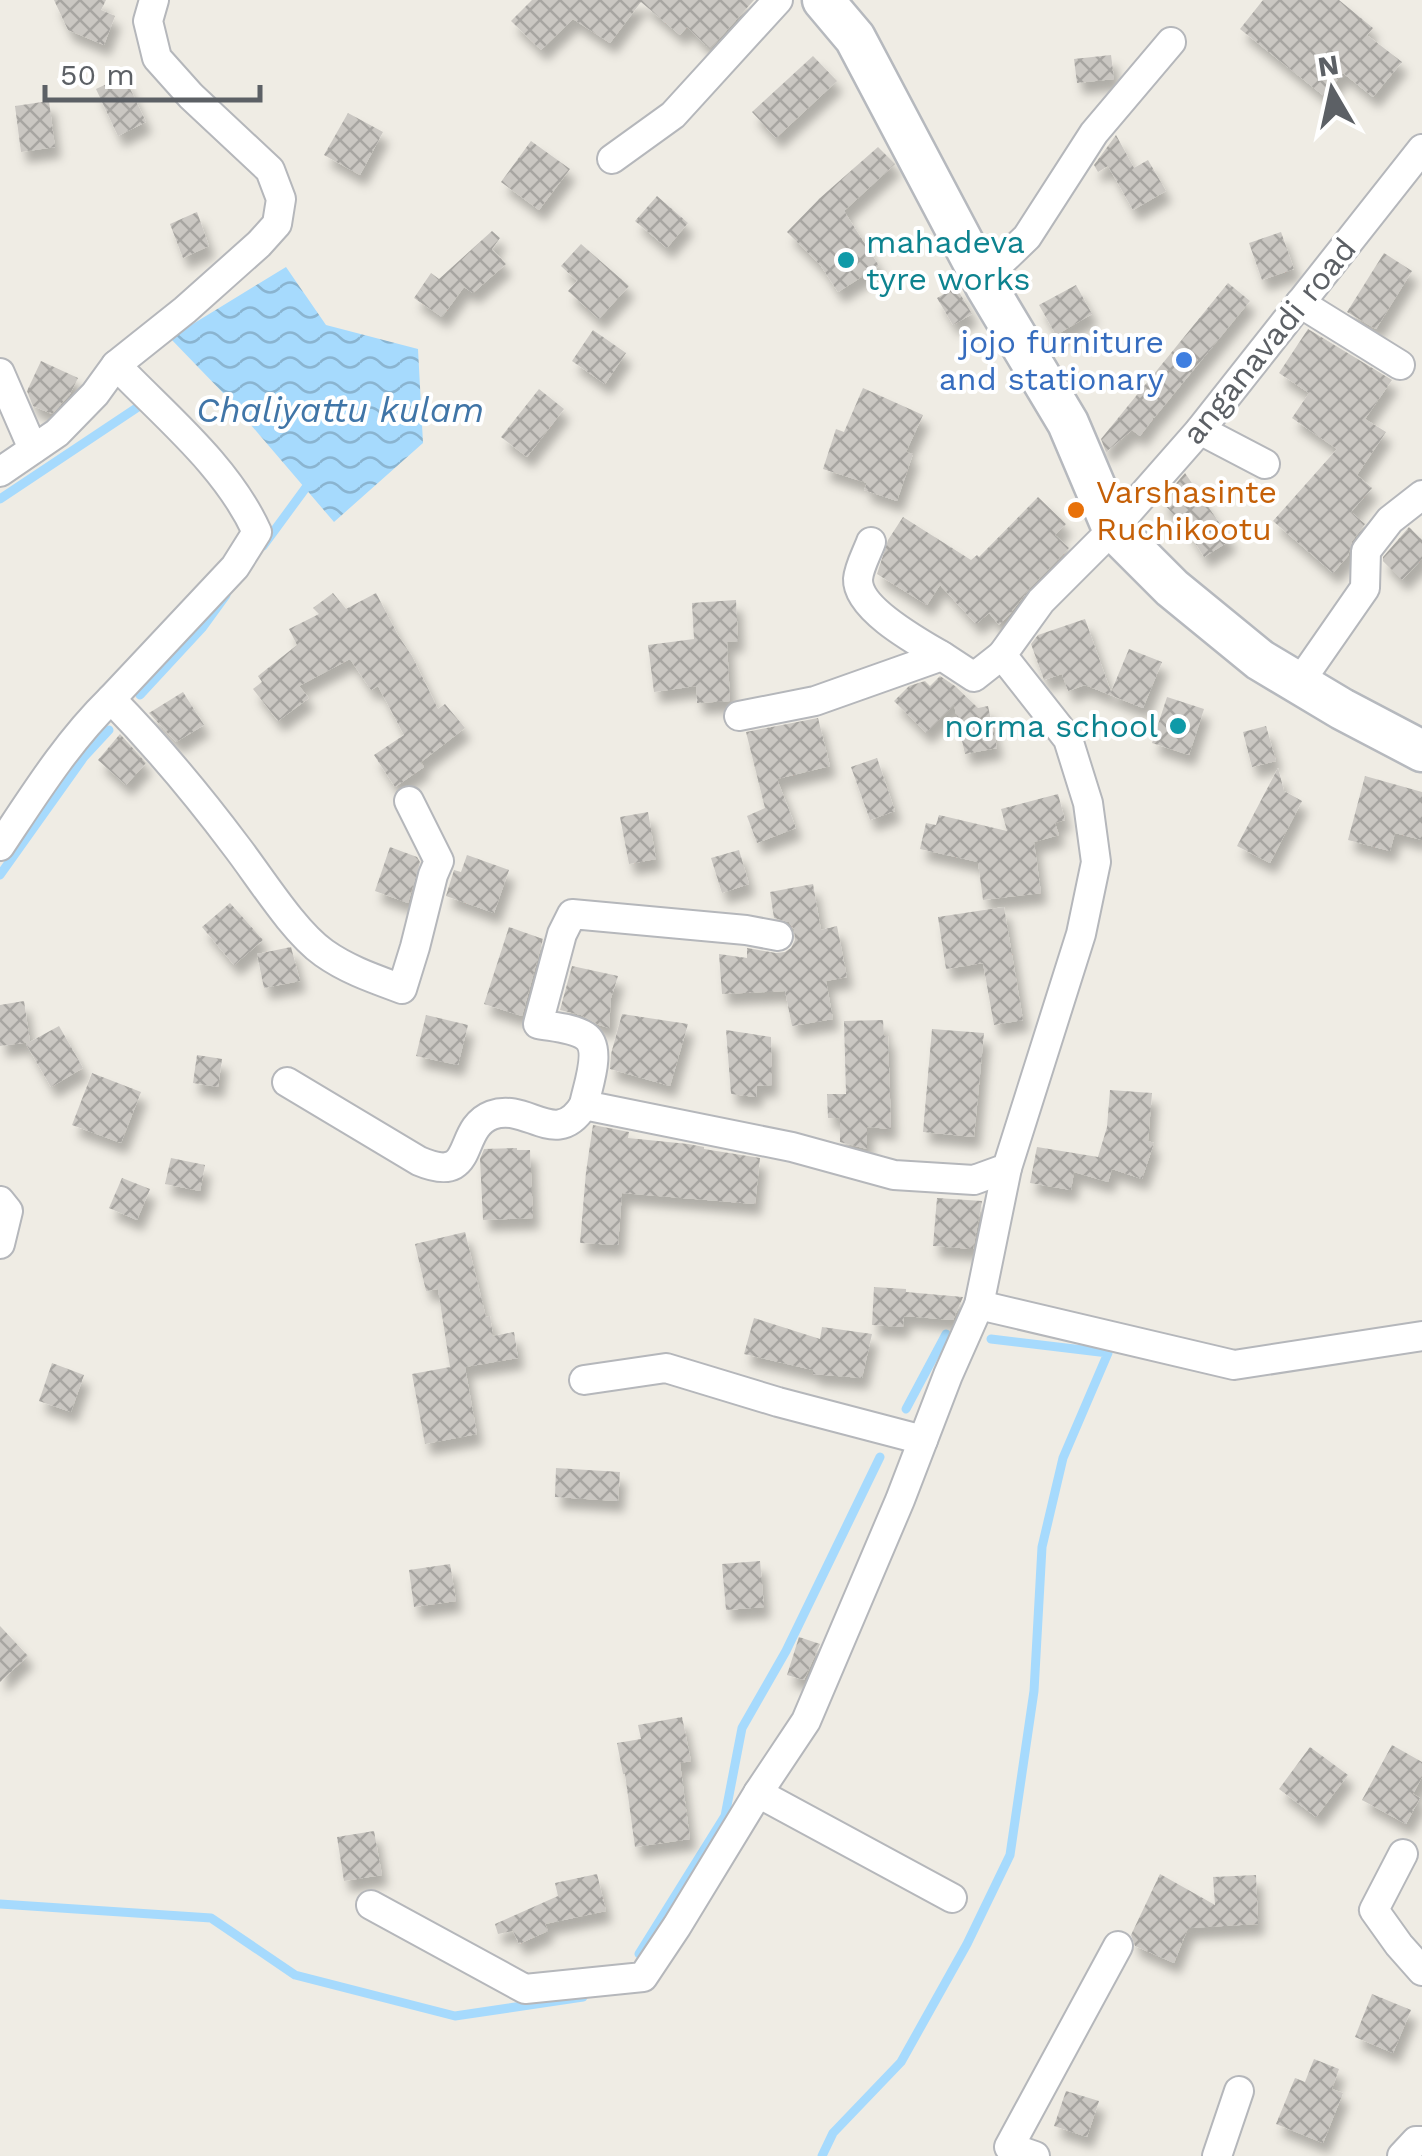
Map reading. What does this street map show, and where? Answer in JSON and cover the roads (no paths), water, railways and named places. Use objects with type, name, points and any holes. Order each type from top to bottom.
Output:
[{"type":"main road","points":[[823,0],[856,38],[982,280],[1068,422],[1113,529],[1172,588],[1260,660],[1422,752]]},
{"type":"street","points":[[0,472],[57,433],[95,394],[116,365],[185,310],[276,224],[281,199],[270,170],[191,96],[158,58],[148,21],[154,0]]},
{"type":"street","points":[[612,158],[673,115],[778,0]]},
{"type":"street","points":[[982,280],[1027,237],[1094,133],[1171,42]]},
{"type":"street","name":"anganavadi road","points":[[1002,655],[1041,601],[1113,529],[1200,430],[1422,149]]},
{"type":"street","points":[[1300,303],[1400,365]]},
{"type":"street","points":[[0,846],[42,781],[96,714],[234,567],[258,532],[222,474],[116,365]]},
{"type":"street","points":[[0,373],[33,450]]},
{"type":"street","points":[[1200,430],[1265,464]]},
{"type":"street","points":[[1299,683],[1366,588],[1366,551],[1390,520],[1422,495]]},
{"type":"street","points":[[371,1905],[526,1989],[643,1977],[806,1721],[980,1305],[1007,1168],[1081,934],[1096,862],[1088,804],[1068,739],[1002,655],[974,677],[878,614],[861,596],[858,578],[871,542]]},
{"type":"street","points":[[738,716],[815,701],[942,656]]},
{"type":"street","points":[[111,699],[156,745],[300,932],[324,953],[359,973],[402,989],[439,861],[409,801]]},
{"type":"street","points":[[286,1082],[419,1162],[447,1169],[457,1163],[478,1124],[489,1116],[504,1112],[561,1125],[574,1119],[584,1105],[595,1052],[592,1043],[586,1036],[538,1024],[562,934],[572,914],[778,936]]},
{"type":"street","points":[[584,1105],[792,1147],[894,1175],[974,1180],[1007,1168]]},
{"type":"street","points":[[0,1201],[8,1211],[0,1244]]},
{"type":"street","points":[[980,1305],[1234,1365],[1422,1336]]},
{"type":"street","points":[[584,1380],[666,1368],[923,1440]]},
{"type":"street","points":[[758,1794],[952,1898]]},
{"type":"street","points":[[1403,1854],[1374,1910],[1422,1971]]},
{"type":"street","points":[[1035,2156],[1009,2147],[1118,1946]]},
{"type":"street","points":[[1217,2156],[1238,2091]]},
{"type":"water","name":"Chaliyattu kulam","points":[[286,267],[326,325],[418,349],[423,443],[334,522],[227,397],[170,338]]},
{"type":"waterway","points":[[0,499],[147,401]]},
{"type":"waterway","points":[[263,546],[310,482]]},
{"type":"waterway","points":[[140,695],[202,628],[226,595]]},
{"type":"waterway","points":[[0,875],[84,757],[109,730]]},
{"type":"waterway","points":[[906,1409],[946,1334]]},
{"type":"waterway","points":[[822,2156],[833,2133],[901,2062],[967,1944],[1010,1855],[1034,1691],[1042,1547],[1063,1458],[1108,1353],[991,1339]]},
{"type":"waterway","points":[[639,1954],[725,1816],[742,1728],[786,1651],[880,1457]]},
{"type":"waterway","points":[[0,1904],[211,1918],[295,1975],[455,2016],[583,1997]]},
{"type":"place","name":"mahadeva tyre works","points":[[846,260]]},
{"type":"place","name":"jojo furniture and stationary","points":[[1184,360]]},
{"type":"place","name":"Varshasinte Ruchikootu","points":[[1076,510]]},
{"type":"place","name":"norma school","points":[[1178,726]]}]
